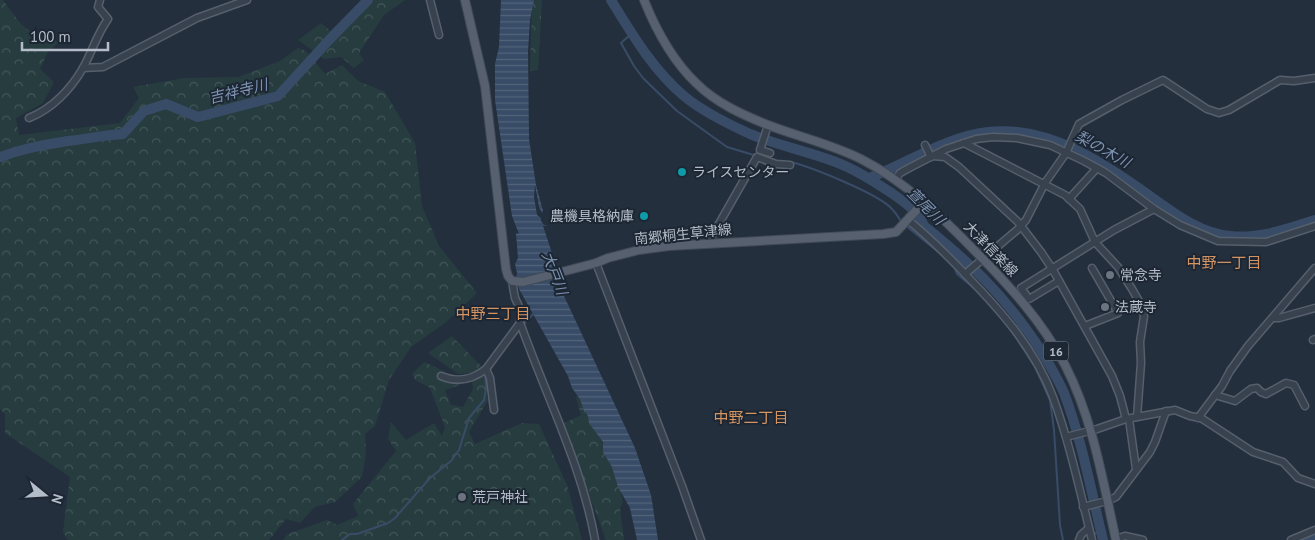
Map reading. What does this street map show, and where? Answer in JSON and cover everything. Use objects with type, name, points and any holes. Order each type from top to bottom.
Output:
[{"type":"main road","points":[[465,0],[485,86],[506,270],[508,276],[514,282]]},
{"type":"main road","name":"大津信楽線","points":[[644,0],[669,50],[696,84],[729,108],[767,128],[835,148],[877,168],[923,203],[981,260],[1022,295],[1065,365],[1078,396],[1116,540]]},
{"type":"main road","name":"南郷桐生草津線","points":[[514,282],[569,271],[639,250],[708,243],[896,232],[923,203]]},
{"type":"street","points":[[29,118],[47,110],[70,86],[83,68],[108,19],[98,6],[100,0]]},
{"type":"street","points":[[83,68],[103,67],[197,18],[247,0]]},
{"type":"street","points":[[430,0],[439,35]]},
{"type":"street","points":[[965,274],[1021,226],[1038,200],[1045,183],[1066,152],[1079,124],[1163,80],[1207,109],[1219,113],[1229,110],[1280,80],[1294,81],[1315,78]]},
{"type":"street","points":[[767,128],[760,150],[770,153]]},
{"type":"street","points":[[892,178],[911,166],[946,149],[976,139],[992,137],[1017,138],[1050,145],[1066,152],[1106,173],[1156,209],[1192,231],[1218,241],[1266,242],[1315,226]]},
{"type":"street","points":[[964,143],[1045,183],[1069,198],[1080,208],[1095,242],[1118,267],[1140,303],[1144,316],[1140,342],[1141,363],[1131,418],[1136,469]]},
{"type":"street","points":[[925,144],[931,156]]},
{"type":"street","points":[[931,156],[945,157],[966,174],[1021,226],[1053,270],[1112,376],[1131,418]]},
{"type":"street","points":[[708,243],[757,157],[776,164],[790,165]]},
{"type":"street","points":[[1069,198],[1097,168]]},
{"type":"street","points":[[1059,281],[1029,299],[1022,295],[1021,288],[1053,270],[1095,242],[1156,209]]},
{"type":"street","points":[[909,219],[944,251],[988,297],[1029,348],[1053,395],[1067,436],[1092,540]]},
{"type":"street","points":[[596,263],[682,486],[700,540]]},
{"type":"street","points":[[1085,326],[1118,313],[1092,268]]},
{"type":"street","points":[[1198,418],[1239,358],[1315,268]]},
{"type":"street","points":[[514,282],[515,298],[521,311],[521,326],[553,406],[578,477],[592,521],[595,540]]},
{"type":"street","points":[[1273,318],[1315,308]]},
{"type":"street","points":[[441,376],[452,380],[472,378],[486,369],[521,326]]},
{"type":"street","points":[[486,369],[490,378],[494,410]]},
{"type":"street","points":[[1215,395],[1235,401],[1251,389],[1257,388],[1266,394],[1286,383],[1294,385],[1305,406]]},
{"type":"street","points":[[1067,436],[1131,418],[1175,410],[1211,423],[1253,452],[1283,462],[1298,478],[1315,484]]},
{"type":"street","points":[[1085,506],[1105,502],[1116,497],[1155,442],[1166,411]]},
{"type":"street","points":[[1079,540],[1089,528]]},
{"type":"street","points":[[1291,540],[1315,530]]},
{"type":"street","points":[[1116,540],[1126,536],[1144,540]]},
{"type":"green space","points":[[0,0],[3,0],[17,20],[28,30],[41,35],[50,35],[58,43],[48,52],[40,69],[54,82],[43,103],[16,118],[19,135],[120,123],[139,98],[133,87],[184,78],[238,77],[280,61],[298,48],[306,51],[325,74],[342,65],[358,81],[385,92],[415,143],[422,206],[439,246],[477,293],[445,323],[411,347],[389,380],[375,426],[365,434],[366,454],[362,477],[335,502],[315,507],[300,523],[286,519],[269,540],[68,540],[63,532],[70,477],[5,433],[5,414],[0,409]]},
{"type":"green space","points":[[368,0],[405,0],[384,15],[359,53],[364,60],[354,68],[341,57],[324,59],[298,40],[321,23],[337,37]]},
{"type":"green space","points":[[532,0],[542,0],[538,70],[530,71]]},
{"type":"green space","points":[[452,336],[482,367],[488,400],[469,432],[475,444],[522,423],[539,424],[567,485],[582,540],[283,540],[288,534],[327,520],[337,525],[358,516],[353,504],[396,451],[388,439],[391,422],[406,440],[434,423],[442,436],[445,427],[430,388],[415,380],[412,374],[424,362],[452,375],[460,385],[445,390],[451,405],[463,407],[473,389],[471,373],[458,374],[428,353]]},
{"type":"green space","points":[[581,394],[617,476],[623,502],[620,508],[624,540],[606,540],[563,424],[581,415],[576,397]]},
{"type":"water","name":"大戸川","points":[[501,0],[534,0],[530,20],[528,52],[529,139],[536,185],[543,211],[542,213],[539,207],[535,185],[534,197],[537,215],[541,218],[544,225],[548,226],[543,226],[557,268],[557,281],[635,448],[651,495],[658,540],[637,540],[630,508],[618,487],[612,467],[603,452],[603,442],[589,423],[588,416],[580,399],[572,388],[568,376],[519,289],[516,279],[515,264],[518,258],[516,233],[519,234],[512,216],[495,100],[495,64],[499,47]]},
{"type":"waterway","name":"吉祥寺川","points":[[0,157],[42,145],[123,134],[144,111],[166,104],[198,117],[278,96],[368,0]]},
{"type":"waterway","name":"萱尾川","points":[[611,0],[635,38],[662,75],[691,102],[750,134],[833,161],[871,180],[911,208],[919,216],[924,226],[956,252],[997,292],[1034,340],[1064,393],[1081,447],[1103,540]]},
{"type":"waterway","points":[[631,34],[621,43],[634,66],[643,78],[677,111],[727,147],[757,156]]},
{"type":"waterway","name":"梨の木川","points":[[869,178],[957,139],[988,132],[1010,131],[1032,134],[1053,140],[1094,159],[1168,209],[1197,227],[1208,231],[1241,237],[1263,235],[1315,220]]},
{"type":"waterway","points":[[791,162],[828,175],[874,196],[892,209],[901,221]]},
{"type":"waterway","points":[[905,225],[942,255]]},
{"type":"waterway","points":[[954,266],[957,274],[976,290]]},
{"type":"waterway","points":[[522,326],[534,313]]},
{"type":"waterway","points":[[1013,333],[1035,367],[1050,400],[1054,430],[1060,525],[1063,540]]},
{"type":"waterway","points":[[342,540],[350,534],[357,534],[388,523],[395,518],[430,478],[451,461],[459,450],[469,418],[484,400],[486,389],[485,375]]},
{"type":"waterway","points":[[1089,540],[1100,529]]},
{"type":"waterway","points":[[1306,540],[1315,536]]},
{"type":"place","name":"ライスセンター","points":[[682,172]]},
{"type":"place","name":"農機具格納庫","points":[[644,216]]},
{"type":"place","name":"常念寺","points":[[1110,275]]},
{"type":"place","name":"法蔵寺","points":[[1105,307]]},
{"type":"place","name":"荒戸神社","points":[[462,497]]},
{"type":"district","name":"中野一丁目","points":[[1224,262]]},
{"type":"district","name":"中野三丁目","points":[[493,313]]},
{"type":"district","name":"中野二丁目","points":[[751,417]]}]
